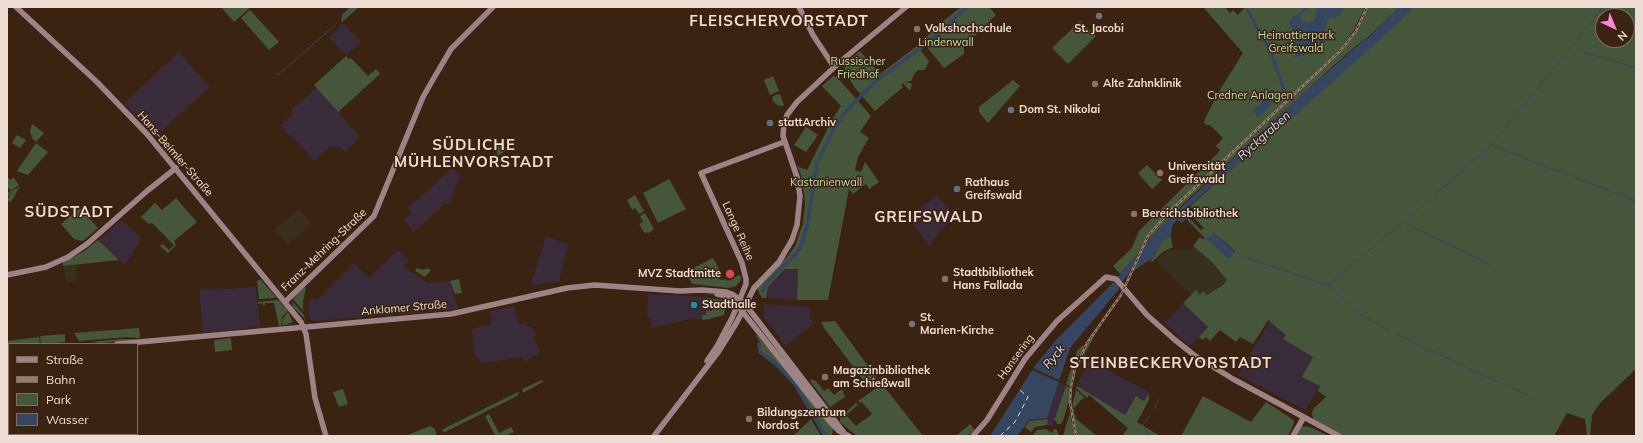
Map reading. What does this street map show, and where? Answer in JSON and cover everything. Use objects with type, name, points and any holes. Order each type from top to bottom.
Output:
[{"type":"main road","name":"Hans-Beimler-Straße","points":[[16,7],[97,82],[147,134],[286,302],[304,328]]},
{"type":"main road","name":"Franz-Mehring-Straße","points":[[286,302],[374,216],[423,97],[437,72],[454,45],[493,7]]},
{"type":"main road","points":[[799,7],[813,35],[834,67]]},
{"type":"main road","points":[[654,436],[720,351],[754,288],[779,262],[786,252],[797,225],[800,206],[798,184],[782,136],[783,128],[790,110],[834,67],[906,7]]},
{"type":"main road","name":"Lange Reihe","points":[[688,391],[717,346],[739,302],[746,284],[745,271],[701,173],[784,142]]},
{"type":"main road","points":[[7,276],[46,267],[68,257],[87,244],[176,168]]},
{"type":"main road","name":"Hansering","points":[[974,436],[987,420],[1025,359],[1057,321],[1106,277],[1118,281],[1147,315],[1174,340],[1194,355],[1218,371],[1304,418]]},
{"type":"main road","name":"Anklamer Straße","points":[[129,343],[451,314],[580,286],[601,285],[691,291],[727,296],[739,302]]},
{"type":"main road","points":[[739,302],[745,304],[847,435]]},
{"type":"main road","points":[[739,302],[742,310],[831,423],[838,430],[847,435]]},
{"type":"main road","points":[[304,328],[315,398],[326,436]]},
{"type":"main road","points":[[1293,436],[1304,418],[1339,436]]},
{"type":"shaded area","points":[[341,23],[343,25],[344,24],[361,42],[346,56],[329,37],[339,28]]},
{"type":"shaded area","points":[[179,52],[210,87],[155,137],[124,103]]},
{"type":"shaded area","points":[[317,87],[360,137],[345,152],[340,147],[330,147],[314,161],[292,136],[291,137],[280,126],[293,113],[291,110]]},
{"type":"shaded area","points":[[452,168],[460,174],[450,204],[446,203],[414,232],[403,220],[412,213],[408,208]]},
{"type":"shaded area","points":[[937,195],[954,215],[929,246],[908,217]]},
{"type":"shaded area","points":[[299,209],[312,224],[288,245],[274,230]]},
{"type":"shaded area","points":[[123,221],[142,239],[126,263],[123,264],[98,240],[119,222]]},
{"type":"shaded area","points":[[546,236],[568,244],[560,282],[532,285],[531,283]]},
{"type":"shaded area","points":[[1193,246],[1212,262],[1227,280],[1223,285],[1207,295],[1200,295],[1196,290],[1191,295],[1158,263],[1157,259],[1169,250],[1191,250]]},
{"type":"shaded area","points":[[398,250],[409,261],[404,267],[428,283],[450,281],[458,309],[313,321],[310,319],[308,312],[310,298],[318,299],[354,263],[369,278]]},
{"type":"shaded area","points":[[76,265],[77,281],[66,282],[63,266]]},
{"type":"shaded area","points":[[786,269],[798,269],[797,300],[766,298],[768,287]]},
{"type":"shaded area","points":[[256,286],[260,327],[203,333],[199,289],[228,289]]},
{"type":"shaded area","points":[[648,294],[722,299],[726,304],[726,311],[722,316],[711,319],[687,320],[652,328],[651,320],[646,313]]},
{"type":"shaded area","points":[[1183,303],[1209,327],[1190,346],[1164,323]]},
{"type":"shaded area","points":[[764,304],[810,307],[810,318],[814,323],[786,346],[764,318]]},
{"type":"shaded area","points":[[514,306],[519,324],[527,322],[528,327],[533,327],[536,334],[534,335],[534,339],[541,352],[525,362],[522,357],[482,363],[475,355],[472,329],[492,324],[490,311]]},
{"type":"shaded area","points":[[1270,321],[1286,335],[1284,339],[1313,357],[1320,386],[1305,410],[1238,375]]},
{"type":"shaded area","points":[[1090,358],[1100,362],[1099,365],[1149,392],[1144,401],[1136,396],[1125,415],[1077,386]]},
{"type":"shaded area","points":[[1059,382],[1066,386],[1053,425],[1047,425],[1047,419]]},
{"type":"green space","points":[[221,7],[251,7],[234,22]]},
{"type":"green space","points":[[350,7],[359,7],[341,23],[342,15]]},
{"type":"green space","name":"Lindenwall","points":[[961,7],[989,7],[996,15],[964,46],[964,54],[944,68],[922,41]]},
{"type":"green space","points":[[1203,7],[1225,7],[1230,13],[1233,10],[1238,15],[1245,7],[1365,7],[1354,30],[1339,50],[1155,226],[1140,251],[1120,274],[1113,266],[1132,248],[1139,231],[1220,150],[1216,146],[1223,138],[1210,125],[1206,125],[1204,123],[1218,93],[1243,53]]},
{"type":"green space","points":[[1368,7],[1400,7],[1365,40],[1364,39],[1332,67],[1183,204],[1146,243],[1156,227],[1168,214],[1340,52],[1358,30]]},
{"type":"green space","points":[[1414,7],[1636,7],[1636,369],[1600,403],[1592,415],[1590,436],[1587,436],[1585,419],[1567,413],[1554,436],[1344,436],[1313,419],[1312,413],[1314,408],[1326,397],[1318,391],[1320,386],[1302,377],[1313,357],[1283,339],[1286,335],[1268,320],[1253,344],[1240,337],[1236,342],[1220,330],[1210,341],[1206,337],[1203,340],[1199,337],[1208,327],[1183,303],[1196,290],[1200,295],[1203,291],[1207,295],[1223,285],[1227,280],[1212,262],[1193,246],[1200,237],[1202,239],[1205,238],[1186,219],[1188,217],[1201,230],[1204,228],[1194,218],[1198,213],[1190,206]],"holes":[[[1214,233],[1235,251],[1229,258],[1209,239]]]},
{"type":"green space","points":[[250,10],[279,42],[269,50],[241,18]]},
{"type":"green space","points":[[1080,21],[1096,36],[1068,64],[1052,48]]},
{"type":"green space","name":"Lindenwall","points":[[917,46],[929,61],[925,70],[918,70],[911,81],[904,82],[912,84],[910,91],[903,83],[901,85],[903,87],[875,111],[855,88],[845,72],[845,64],[860,51],[880,74]]},
{"type":"green space","points":[[346,56],[349,59],[351,58],[368,76],[376,69],[380,74],[338,112],[314,85]]},
{"type":"green space","points":[[773,76],[779,91],[770,95],[764,80]]},
{"type":"green space","name":"Kastanienwall","points":[[833,76],[837,77],[871,116],[860,132],[869,138],[858,157],[855,170],[861,172],[865,162],[879,182],[869,189],[866,184],[853,194],[849,189],[828,300],[797,300],[798,269],[785,269],[768,287],[766,298],[762,298],[757,288],[787,257],[795,246],[803,223],[805,205],[804,193],[801,175],[797,166],[807,170],[832,120],[841,106],[822,86]]},
{"type":"green space","points":[[1013,80],[1020,86],[988,123],[979,112],[979,107]]},
{"type":"green space","points":[[780,94],[784,105],[782,106],[777,105],[772,100],[773,96]]},
{"type":"green space","points":[[32,124],[44,133],[36,142],[32,138],[30,131]]},
{"type":"green space","points":[[806,127],[818,135],[806,152],[794,145]]},
{"type":"green space","points":[[17,135],[26,140],[20,148],[12,143]]},
{"type":"green space","points":[[36,143],[48,152],[28,175],[17,171]]},
{"type":"green space","points":[[503,143],[507,150],[498,156],[494,144]]},
{"type":"green space","points":[[1147,165],[1162,180],[1152,189],[1138,173]]},
{"type":"green space","points":[[7,177],[11,180],[13,177],[19,185],[12,190],[7,198],[7,194],[11,190],[7,187]]},
{"type":"green space","points":[[669,179],[686,209],[658,223],[643,193]]},
{"type":"green space","points":[[20,186],[11,202],[7,200],[12,191]]},
{"type":"green space","points":[[635,195],[644,211],[639,214],[635,208],[632,210],[627,200]]},
{"type":"green space","points":[[176,198],[197,222],[174,241],[176,245],[168,253],[160,246],[163,244],[169,250],[174,245],[152,223],[149,224],[141,217],[155,203],[162,210]]},
{"type":"green space","points":[[80,208],[98,228],[83,241],[74,239],[61,224]]},
{"type":"green space","points":[[645,213],[654,229],[649,233],[646,232],[645,234],[639,224],[643,222],[640,216]]},
{"type":"green space","points":[[1171,237],[1173,247],[1163,252],[1152,262],[1150,261],[1154,257],[1162,241]]},
{"type":"green space","points":[[98,240],[119,260],[63,266],[63,262],[87,248],[70,259],[83,252]]},
{"type":"green space","points":[[713,258],[720,271],[718,274],[719,279],[726,279],[727,281],[739,275],[741,277],[741,280],[736,286],[729,288],[692,284],[686,272]]},
{"type":"green space","points":[[417,268],[424,270],[427,268],[431,270],[425,277],[415,271]]},
{"type":"green space","points":[[260,279],[276,298],[259,299],[257,281]]},
{"type":"green space","points":[[459,279],[462,293],[455,294],[450,281]]},
{"type":"green space","points":[[304,287],[306,288],[303,301],[304,312],[293,299]]},
{"type":"green space","points":[[707,298],[724,300],[726,306],[724,315],[702,320],[702,315],[706,315],[706,311],[712,311],[713,302],[707,301]]},
{"type":"green space","points":[[278,300],[288,311],[282,317],[281,326],[279,326],[274,303],[265,303],[263,306],[263,303],[258,304],[258,302]]},
{"type":"green space","points":[[292,301],[304,315],[305,319],[293,307]]},
{"type":"green space","points":[[288,312],[293,322],[282,325],[282,320]]},
{"type":"green space","points":[[835,321],[877,378],[867,385],[821,322]]},
{"type":"green space","points":[[139,328],[140,338],[127,337],[79,341],[74,333]]},
{"type":"green space","points":[[1096,330],[1097,331],[1076,370],[1078,362]]},
{"type":"green space","points":[[65,334],[65,342],[41,343],[40,336]]},
{"type":"green space","points":[[757,335],[833,427],[832,436],[827,436],[805,398],[787,373],[762,353],[760,342],[756,336]]},
{"type":"green space","points":[[39,337],[40,343],[8,343],[7,347],[7,341]]},
{"type":"green space","points":[[231,338],[232,350],[215,352],[214,340]]},
{"type":"green space","points":[[140,339],[101,343],[90,342]]},
{"type":"green space","points":[[1083,345],[1084,346],[1074,367],[1070,386],[1066,384],[1077,351]]},
{"type":"green space","points":[[812,379],[814,381],[815,380],[824,391],[828,388],[834,395],[842,389],[845,397],[830,407],[810,381]]},
{"type":"green space","points":[[542,380],[543,381],[541,383],[523,393],[522,389]]},
{"type":"green space","points":[[882,384],[923,436],[857,436],[840,422],[840,417],[856,403],[858,405],[846,415],[856,426],[872,414],[862,402],[860,403],[858,401]]},
{"type":"green space","points":[[1066,386],[1070,388],[1069,401],[1063,421],[1061,424],[1057,424],[1056,421],[1054,421]]},
{"type":"green space","points":[[1077,386],[1125,415],[1136,396],[1144,401],[1149,393],[1149,400],[1137,422],[1160,436],[1122,436],[1128,428],[1089,395],[1087,398],[1076,388]]},
{"type":"green space","points":[[343,389],[348,404],[339,407],[333,392]]},
{"type":"green space","points":[[1076,390],[1084,397],[1074,408],[1072,406]]},
{"type":"green space","points":[[518,392],[519,393],[517,396],[445,432],[442,431],[443,429]]},
{"type":"green space","points":[[1203,396],[1251,422],[1266,402],[1292,419],[1294,421],[1293,426],[1288,436],[1181,436]]},
{"type":"green space","points":[[1072,408],[1075,410],[1073,413],[1076,416],[1075,418],[1097,436],[1077,436]]},
{"type":"green space","points":[[1070,413],[1075,436],[1063,436]]},
{"type":"green space","points":[[489,414],[499,433],[511,427],[514,432],[505,436],[493,436],[495,435],[485,416]]},
{"type":"green space","points":[[811,419],[821,436],[793,436]]},
{"type":"green space","points":[[1048,419],[1047,425],[1035,427],[1031,432],[1025,427],[1029,421]]},
{"type":"green space","points":[[970,424],[975,430],[967,436],[956,436]]},
{"type":"green space","points":[[430,426],[435,429],[437,436],[405,436]]},
{"type":"green space","points":[[1302,426],[1310,427],[1329,436],[1296,436]]},
{"type":"green space","points":[[1046,429],[1052,433],[1054,429],[1057,430],[1059,436],[1032,436],[1037,430]]},
{"type":"water","points":[[1305,7],[1309,7],[1300,16],[1301,21],[1309,23],[1314,20],[1317,7],[1344,7],[1343,11],[1335,18],[1331,17],[1327,20],[1325,37],[1318,43],[1317,52],[1313,52],[1311,55],[1306,53],[1303,56],[1294,57],[1299,47],[1297,43],[1291,46],[1289,45],[1289,38],[1293,32],[1289,22]]},
{"type":"water","points":[[1400,7],[1414,7],[1392,29],[1318,95],[1183,211],[1188,217],[1182,223],[1177,220],[1172,226],[1171,237],[1162,241],[1154,257],[1129,274],[1118,286],[1119,289],[1070,348],[1047,418],[1029,420],[1017,436],[990,436],[1034,367],[1055,341],[1110,286],[1161,226],[1298,98],[1365,39],[1366,40]]},
{"type":"water","points":[[1269,90],[1274,90],[1276,100],[1260,116],[1257,117],[1253,110],[1261,105],[1261,94]]},
{"type":"water","points":[[1214,233],[1235,252],[1229,259],[1205,238],[1209,238]]},
{"type":"pier","points":[[1144,242],[1146,243],[1132,272],[1128,275]]},
{"type":"pier","points":[[1033,368],[1059,380],[1059,382],[1032,370]]},
{"type":"waterway","points":[[342,18],[354,7]]},
{"type":"waterway","points":[[763,291],[766,284],[796,254],[800,248],[807,227],[817,163],[834,128],[847,110],[876,81],[926,44],[967,7]]},
{"type":"waterway","points":[[1568,51],[1603,7]]},
{"type":"waterway","points":[[1248,11],[1272,55],[1285,93]]},
{"type":"waterway","points":[[278,75],[335,25]]},
{"type":"waterway","points":[[1578,50],[1636,68]]},
{"type":"waterway","points":[[1409,218],[1491,145],[1564,56]]},
{"type":"waterway","points":[[1491,145],[1570,176]]},
{"type":"waterway","points":[[1574,177],[1636,201]]},
{"type":"waterway","points":[[1186,218],[1193,225]]},
{"type":"waterway","points":[[1242,256],[1328,285],[1403,222],[1493,266]]},
{"type":"waterway","points":[[1328,285],[1361,315],[1390,331]]},
{"type":"waterway","points":[[1396,334],[1502,384]]},
{"type":"waterway","points":[[759,344],[760,352],[777,365],[795,384],[825,436]]},
{"type":"waterway","points":[[1507,386],[1534,398]]},
{"type":"waterway","points":[[1154,409],[1159,399]]},
{"type":"waterway","points":[[1149,435],[1143,425],[1150,415]]},
{"type":"ferry route","points":[[1290,37],[1293,44]]},
{"type":"ferry route","points":[[1000,436],[1015,422],[1028,397],[1020,390]]},
{"type":"railway","points":[[1076,436],[1070,402],[1075,368],[1087,343],[1121,295],[1148,236],[1167,214],[1340,51],[1356,31],[1367,7]]},
{"type":"place","name":"St. Jacobi","points":[[1099,16]]},
{"type":"place","name":"Volkshochschule","points":[[917,29]]},
{"type":"place","name":"Alte Zahnklinik","points":[[1095,84]]},
{"type":"place","name":"Dom St. Nikolai","points":[[1011,110]]},
{"type":"place","name":"stattArchiv","points":[[770,123]]},
{"type":"place","name":"Universität Greifswald","points":[[1160,173]]},
{"type":"place","name":"Rathaus Greifswald","points":[[957,189]]},
{"type":"place","name":"Bereichsbibliothek","points":[[1134,214]]},
{"type":"place","name":"MVZ Stadtmitte","points":[[730,274]]},
{"type":"place","name":"Stadtbibliothek Hans Fallada","points":[[945,279]]},
{"type":"place","name":"Stadthalle","points":[[694,305]]},
{"type":"place","name":"St. Marien-Kirche","points":[[912,324]]},
{"type":"place","name":"Magazinbibliothek am Schießwall","points":[[825,377]]},
{"type":"place","name":"Bildungszentrum Nordost","points":[[749,419]]},
{"type":"district","name":"FLEISCHERVORSTADT","points":[[779,21]]},
{"type":"district","name":"SÜDLICHE MÜHLENVORSTADT","points":[[474,154]]},
{"type":"district","name":"SÜDSTADT","points":[[69,212]]},
{"type":"district","name":"GREIFSWALD","points":[[929,217]]},
{"type":"district","name":"STEINBECKERVORSTADT","points":[[1171,363]]},
{"type":"park label","name":"Heimattierpark Greifswald","points":[[1296,42]]},
{"type":"park label","name":"Russischer Friedhof","points":[[858,68]]},
{"type":"park label","name":"Credner Anlagen","points":[[1250,96]]},
{"type":"water label","name":"Ryckgraben","points":[[1264,136]]},
{"type":"water label","name":"Ryck","points":[[1054,357]]}]
